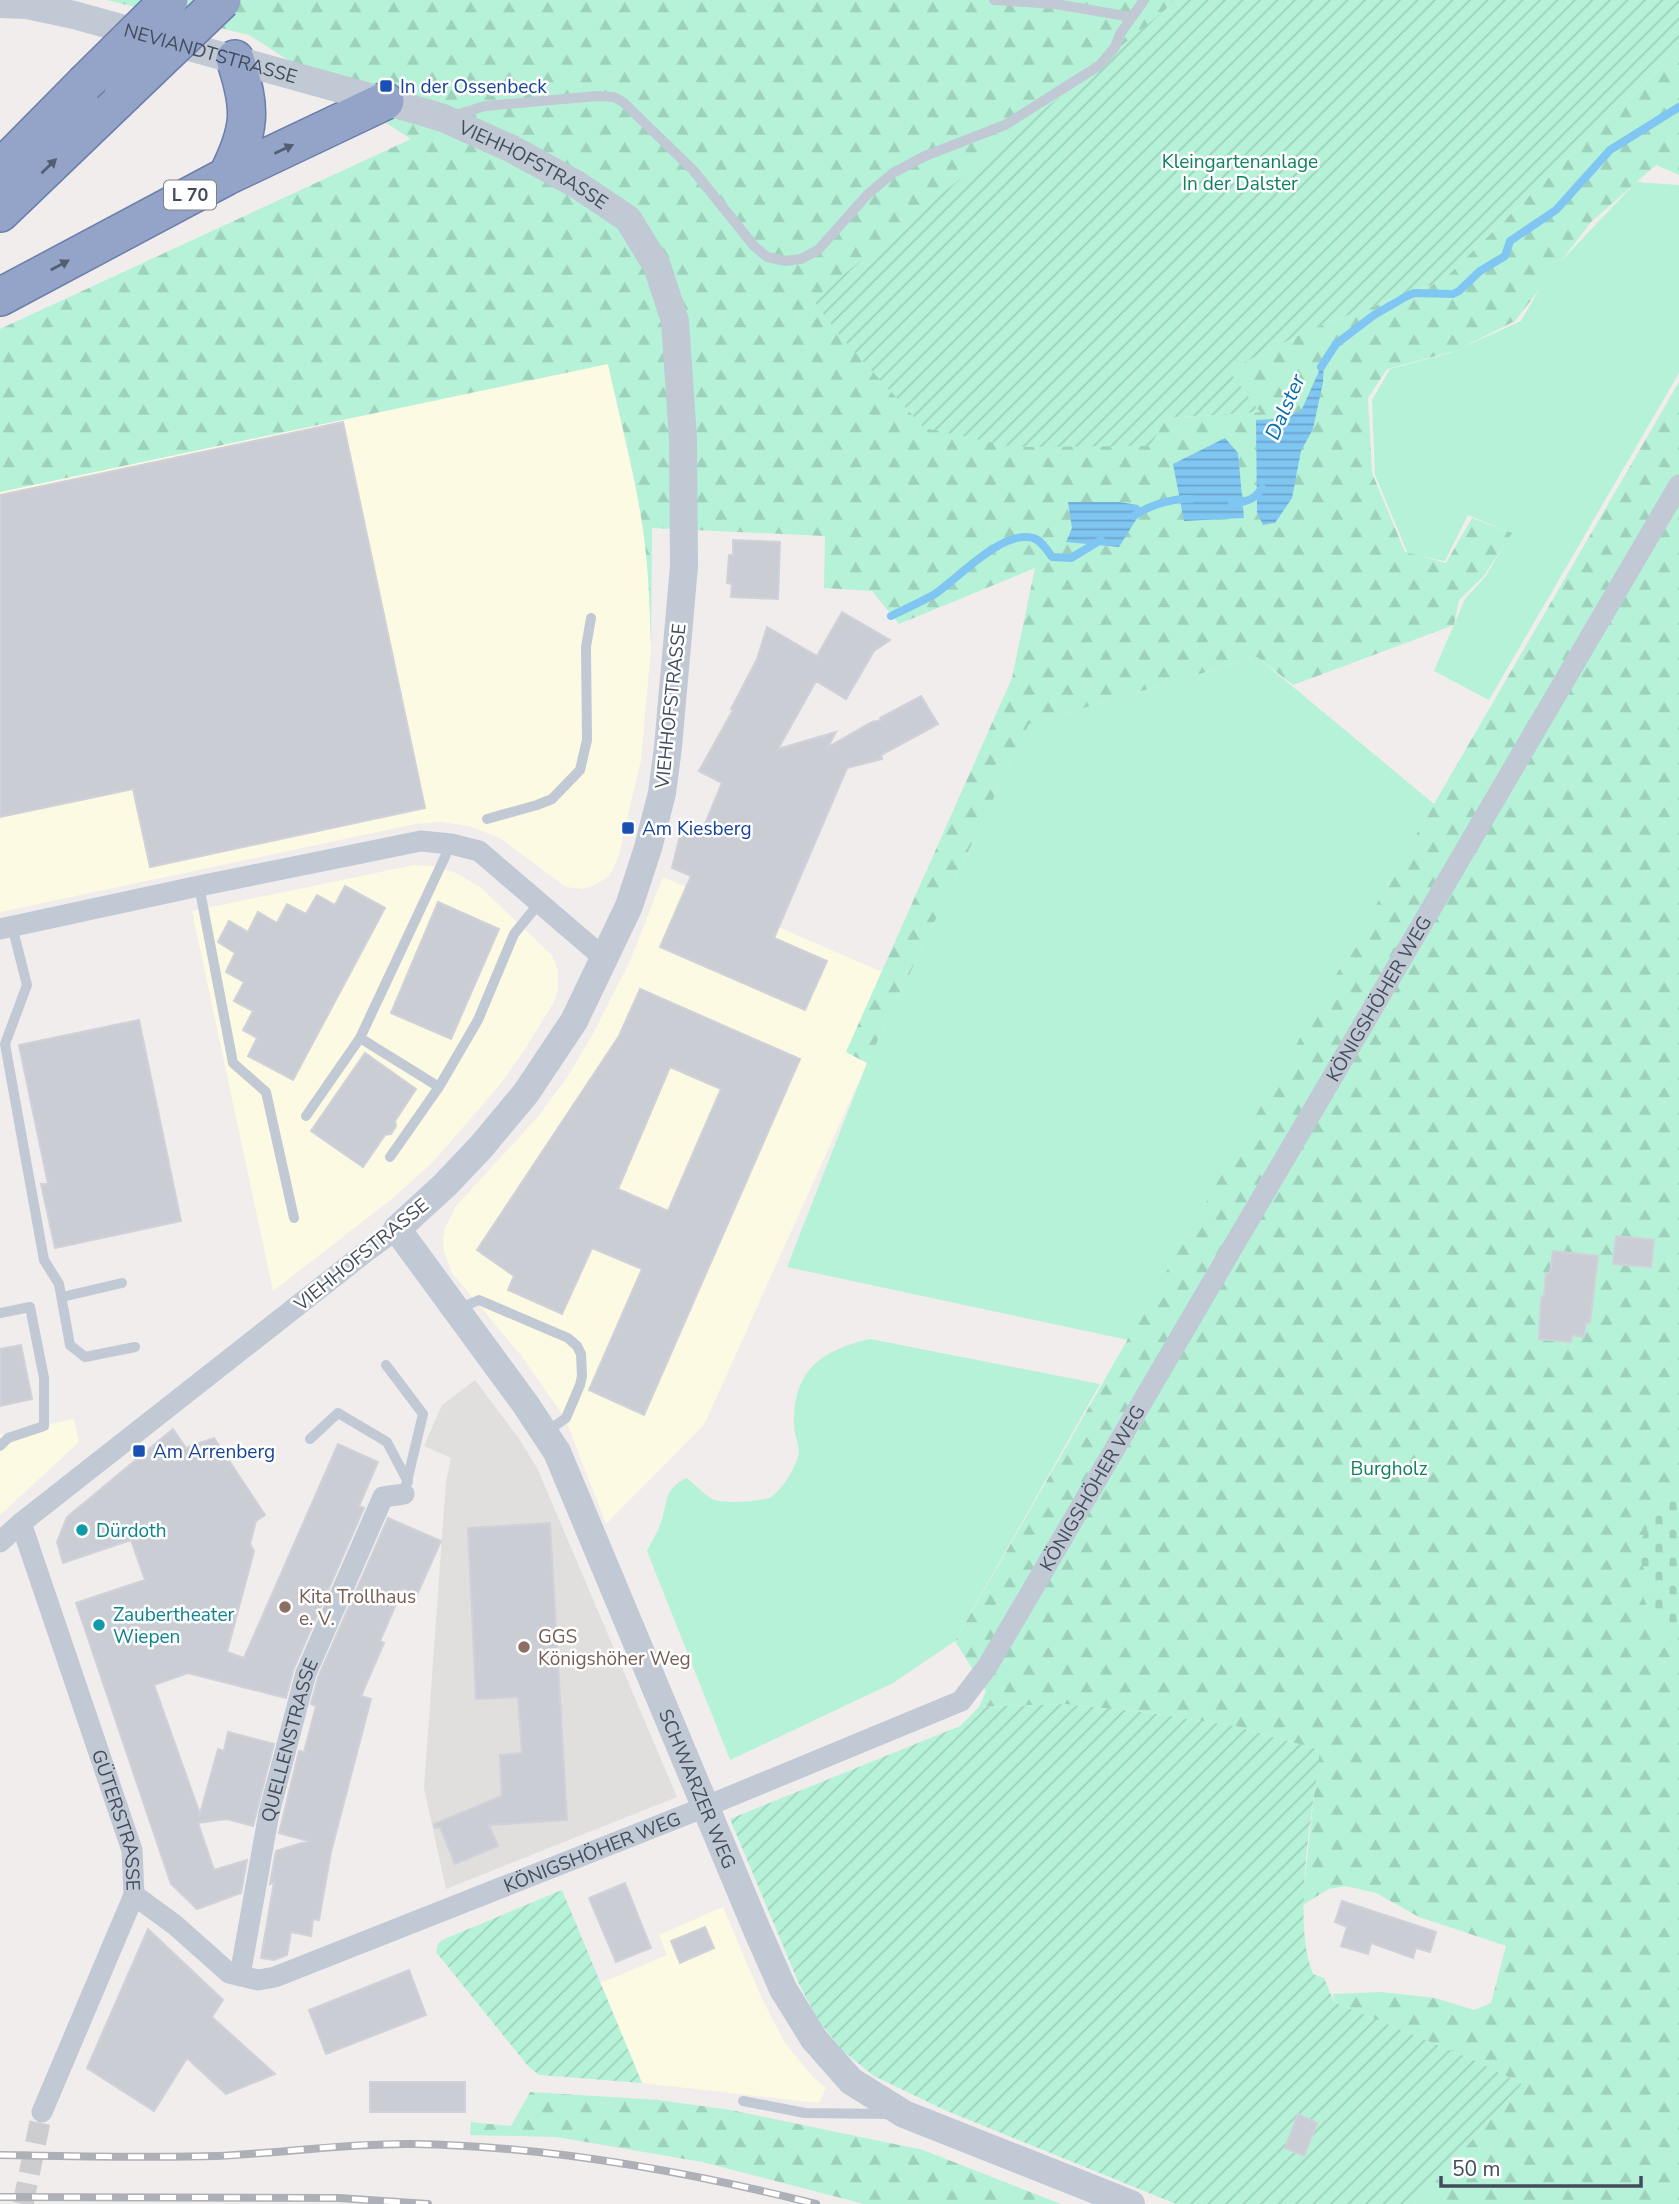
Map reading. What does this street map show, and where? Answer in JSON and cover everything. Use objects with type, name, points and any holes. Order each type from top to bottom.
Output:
[{"type":"highway","points":[[6,161],[169,0]]},
{"type":"highway","points":[[0,213],[222,0]]},
{"type":"highway","points":[[227,176],[241,149],[248,120],[244,85],[235,59]]},
{"type":"highway","name":"L 70","points":[[0,297],[227,176],[385,101]]},
{"type":"street","name":"NEVIANDTSTRASSE","points":[[0,4],[27,5],[74,15],[431,115]]},
{"type":"street","name":"VIEHHOFSTRASSE","points":[[0,1542],[397,1229],[446,1185],[526,1093],[574,1021],[629,906],[648,848],[662,793],[668,747],[684,566],[683,439],[675,321],[657,266],[628,219],[555,172],[512,149],[431,115]]},
{"type":"street","name":"KÖNIGSHÖHER WEG","points":[[134,1895],[175,1925],[229,1973],[258,1980],[275,1977],[961,1701],[975,1686],[1679,485]]},
{"type":"street","points":[[6,928],[421,842],[451,844],[480,851],[605,959]]},
{"type":"street","name":"SCHWARZER WEG","points":[[397,1229],[557,1452],[783,1989],[814,2039],[851,2081],[904,2114],[1131,2204]]},
{"type":"street","name":"QUELLENSTRASSE","points":[[240,1975],[269,1814],[306,1673],[383,1497],[406,1488]]},
{"type":"street","name":"GÜTERSTRASSE","points":[[21,1523],[132,1850],[134,1895],[42,2112]]},
{"type":"lane","points":[[994,0],[1056,4],[1131,17]]},
{"type":"lane","points":[[431,115],[485,106],[597,96],[614,97],[623,102],[693,170],[754,246],[766,257],[786,261],[801,259],[818,250],[868,194],[893,173],[925,156],[1005,125],[1100,65],[1115,47],[1131,17],[1144,0]]},
{"type":"lane","points":[[487,819],[537,806],[552,799],[580,770],[587,740],[586,647],[591,618]]},
{"type":"lane","points":[[306,1116],[360,1038],[451,844]]},
{"type":"lane","points":[[199,886],[233,1063],[267,1092],[294,1218]]},
{"type":"lane","points":[[390,1157],[439,1087],[478,1020],[514,934],[540,902]]},
{"type":"lane","points":[[6,928],[27,985],[5,1044],[44,1260],[60,1284],[71,1345],[85,1357],[135,1347]]},
{"type":"lane","points":[[360,1038],[439,1087]]},
{"type":"lane","points":[[62,1297],[122,1283]]},
{"type":"lane","points":[[456,1310],[479,1300],[568,1338],[577,1346],[581,1354],[582,1376],[573,1403],[566,1418],[545,1432]]},
{"type":"lane","points":[[0,1313],[30,1307],[44,1378],[44,1426],[8,1438],[0,1446]]},
{"type":"lane","points":[[386,1365],[423,1414],[406,1488]]},
{"type":"lane","points":[[310,1439],[338,1413],[387,1442],[406,1488]]},
{"type":"lane","points":[[743,2101],[805,2113],[904,2114]]},
{"type":"shaded area","points":[[608,364],[645,543],[651,648],[641,760],[618,858],[610,875],[583,889],[566,887],[500,838],[469,826],[441,822],[415,824],[0,912],[0,492]]},
{"type":"shaded area","points":[[414,865],[433,866],[456,873],[480,887],[552,955],[558,971],[558,990],[554,1002],[499,1086],[432,1163],[393,1198],[273,1291],[192,911]]},
{"type":"shaded area","points":[[663,877],[882,972],[846,1052],[867,1063],[704,1425],[606,1524],[565,1418],[520,1354],[452,1273],[444,1251],[443,1239],[445,1228],[456,1206],[537,1118],[566,1079],[593,1034],[631,959]]},
{"type":"shaded area","name":"GGS Königshöher Weg","points":[[475,1380],[520,1440],[538,1470],[677,1797],[446,1889],[424,1788],[446,1482],[451,1458],[424,1446],[442,1405]]},
{"type":"shaded area","points":[[74,1419],[79,1442],[0,1515],[0,1435]]},
{"type":"shaded area","points":[[723,1907],[762,1999],[785,2043],[813,2077],[826,2088],[819,2103],[642,2083],[601,1983],[667,1955],[659,1935]]},
{"type":"green space","points":[[107,0],[1173,0],[1166,9],[1167,418],[1260,412],[1227,370],[1316,327],[1442,281],[1679,50],[1679,175],[1656,165],[1591,222],[1515,321],[1455,351],[1387,369],[1368,398],[1372,473],[1405,552],[1446,563],[1472,518],[1512,533],[1483,577],[1459,600],[1454,625],[1293,685],[1257,657],[1029,724],[867,1063],[846,1052],[1012,678],[1035,568],[899,624],[872,591],[824,588],[825,536],[652,528],[651,648],[642,522],[608,364],[0,492],[0,329],[411,139],[249,35]]},
{"type":"green space","name":"Kleingartenanlage In der Dalster","points":[[1173,0],[1679,0],[1679,50],[1442,281],[1316,327],[1228,370],[1260,412],[1167,418],[1150,446],[1013,447],[924,428],[841,337],[813,300],[1166,9]]},
{"type":"green space","points":[[1636,182],[1679,185],[1679,373],[1489,700],[1434,671],[1465,599],[1486,576],[1511,533],[1468,515],[1445,561],[1408,554],[1375,475],[1372,400],[1390,369],[1450,353],[1521,321],[1547,276]]},
{"type":"green space","name":"Burgholz","points":[[1679,382],[1679,2204],[1415,2204],[1522,2084],[1478,2062],[1334,2002],[1333,1994],[1382,1992],[1435,1998],[1474,2010],[1491,2003],[1506,1946],[1419,1917],[1376,1893],[1345,1886],[1329,1889],[1302,1905],[1319,1750],[1235,1726],[1150,1713],[1063,1704],[979,1707],[986,1691],[955,1641]]},
{"type":"green space","points":[[1257,657],[1434,804],[1128,1340],[787,1267],[867,1063],[1029,724]]},
{"type":"green space","points":[[870,1339],[1100,1384],[955,1641],[893,1683],[730,1760],[647,1551],[659,1528],[669,1493],[687,1478],[717,1501],[750,1501],[766,1499],[775,1494],[788,1479],[798,1457],[794,1426],[795,1407],[804,1378],[823,1357]]},
{"type":"green space","points":[[1679,1483],[1679,1636],[1651,1617],[1643,1596],[1654,1591],[1639,1555],[1639,1547],[1647,1528]]},
{"type":"green space","points":[[1063,1704],[1150,1713],[1235,1726],[1320,1750],[1304,1895],[1307,1951],[1313,1974],[1324,1978],[1334,2002],[1478,2062],[1522,2084],[1415,2204],[1176,2204],[947,2111],[874,2076],[843,2051],[818,2020],[799,1984],[730,1819],[960,1726],[979,1707]]},
{"type":"green space","points":[[562,1890],[642,2083],[539,2075],[528,2066],[436,1952],[442,1940]]},
{"type":"green space","points":[[530,2092],[659,2100],[731,2110],[923,2150],[1061,2204],[864,2204],[702,2162],[557,2137],[470,2135],[471,2122],[511,2126]]},
{"type":"water","points":[[1324,360],[1323,382],[1313,429],[1301,451],[1292,498],[1275,523],[1263,525],[1257,512],[1256,420],[1287,418],[1302,409]]},
{"type":"water","points":[[1225,438],[1238,453],[1244,518],[1184,521],[1173,464]]},
{"type":"water","points":[[1068,502],[1119,502],[1138,505],[1142,510],[1119,547],[1066,542],[1072,528]]},
{"type":"building","points":[[343,422],[425,808],[150,867],[133,789],[0,817],[0,495]]},
{"type":"building","points":[[733,540],[780,542],[778,599],[731,597],[732,584],[727,583]]},
{"type":"building","points":[[842,612],[890,640],[874,651],[846,699],[816,681],[778,749],[836,732],[828,747],[872,722],[882,720],[880,718],[921,696],[938,724],[881,755],[882,759],[847,768],[774,938],[827,961],[805,1010],[660,947],[691,876],[672,868],[681,831],[700,836],[722,783],[699,771],[733,710],[731,709],[757,659],[767,627],[817,656]]},
{"type":"building","points":[[345,886],[385,908],[293,1080],[248,1056],[257,1038],[243,1030],[253,1011],[234,1001],[244,982],[226,972],[235,953],[218,942],[229,921],[248,932],[258,912],[277,923],[287,904],[306,914],[317,895],[335,905]]},
{"type":"building","points":[[438,902],[499,929],[451,1039],[391,1013]]},
{"type":"building","points":[[640,989],[800,1059],[644,1415],[589,1390],[642,1269],[592,1248],[562,1314],[508,1290],[514,1276],[477,1250],[619,1036]],"holes":[[[670,1067],[721,1089],[668,1211],[618,1189]]]},
{"type":"building","points":[[139,1020],[181,1221],[55,1248],[41,1184],[48,1184],[19,1045]]},
{"type":"building","points":[[365,1053],[416,1089],[395,1121],[396,1126],[391,1134],[385,1135],[363,1167],[311,1131]]},
{"type":"building","points":[[1616,1236],[1654,1240],[1651,1267],[1613,1264]]},
{"type":"building","points":[[1553,1251],[1598,1256],[1590,1323],[1586,1322],[1584,1337],[1572,1335],[1571,1342],[1539,1339],[1541,1298],[1544,1295],[1546,1273],[1550,1274]]},
{"type":"building","points":[[21,1345],[32,1399],[0,1406],[0,1349]]},
{"type":"building","points":[[173,1429],[186,1448],[214,1438],[265,1515],[256,1521],[250,1544],[254,1551],[227,1652],[244,1658],[338,1444],[378,1462],[359,1506],[364,1508],[294,1668],[286,1698],[188,1673],[154,1685],[200,1814],[218,1749],[224,1751],[228,1732],[274,1744],[253,1826],[227,1819],[198,1823],[214,1870],[247,1860],[241,1893],[197,1909],[171,1884],[76,1603],[145,1580],[131,1540],[63,1563],[57,1542],[67,1517]]},
{"type":"building","points":[[388,1518],[441,1541],[417,1595],[403,1588],[380,1641],[384,1643],[361,1696],[371,1699],[331,1852],[319,1920],[313,1919],[311,1936],[291,1932],[287,1955],[274,1960],[261,1958],[274,1882],[270,1884],[276,1851],[308,1841],[279,1833],[299,1751],[304,1752],[316,1706],[311,1704],[318,1677]]},
{"type":"building","points":[[550,1523],[567,1820],[489,1825],[498,1846],[455,1864],[440,1827],[435,1828],[434,1824],[502,1796],[500,1755],[522,1753],[518,1697],[476,1699],[468,1528]]},
{"type":"building","points":[[625,1883],[651,1948],[616,1962],[589,1898]]},
{"type":"building","points":[[1342,1901],[1436,1932],[1430,1952],[1416,1948],[1413,1958],[1371,1943],[1368,1954],[1341,1946],[1347,1927],[1335,1922]]},
{"type":"building","points":[[705,1927],[714,1948],[680,1963],[671,1941]]},
{"type":"building","points":[[148,1929],[223,2000],[212,2017],[275,2074],[226,2094],[187,2058],[154,2111],[87,2068]]},
{"type":"building","points":[[409,1970],[426,2015],[326,2054],[309,2010]]},
{"type":"building","points":[[370,2082],[465,2082],[465,2112],[370,2112]]},
{"type":"building","points":[[1298,2114],[1317,2123],[1304,2156],[1285,2148]]},
{"type":"waterway","name":"Dalster","points":[[1321,367],[1336,344],[1374,315],[1407,296],[1414,293],[1453,294],[1459,291],[1480,271],[1505,256],[1510,241],[1556,210],[1610,150],[1679,107]]},
{"type":"waterway","name":"Dalster","points":[[1232,502],[1249,500],[1262,488]]},
{"type":"waterway","name":"Dalster","points":[[1134,516],[1161,503],[1191,499]]},
{"type":"waterway","name":"Dalster","points":[[891,616],[935,594],[981,557],[1008,541],[1021,537],[1033,538],[1041,543],[1052,557],[1071,558],[1101,540]]},
{"type":"tunnel","points":[[23,2204],[42,2112]]},
{"type":"railway","points":[[0,2155],[190,2157],[364,2145],[464,2146],[616,2162],[717,2181],[816,2204]]},
{"type":"railway","points":[[0,2197],[339,2198],[428,2204]]},
{"type":"place","name":"In der Ossenbeck","points":[[386,86]]},
{"type":"place","name":"Am Kiesberg","points":[[628,828]]},
{"type":"place","name":"Am Arrenberg","points":[[139,1451]]},
{"type":"place","name":"Dürdoth","points":[[82,1530]]},
{"type":"place","name":"Kita Trollhaus e. V.","points":[[285,1607]]},
{"type":"place","name":"Zaubertheater Wiepen","points":[[99,1625]]},
{"type":"place","name":"GGS Königshöher Weg","points":[[524,1647]]}]
